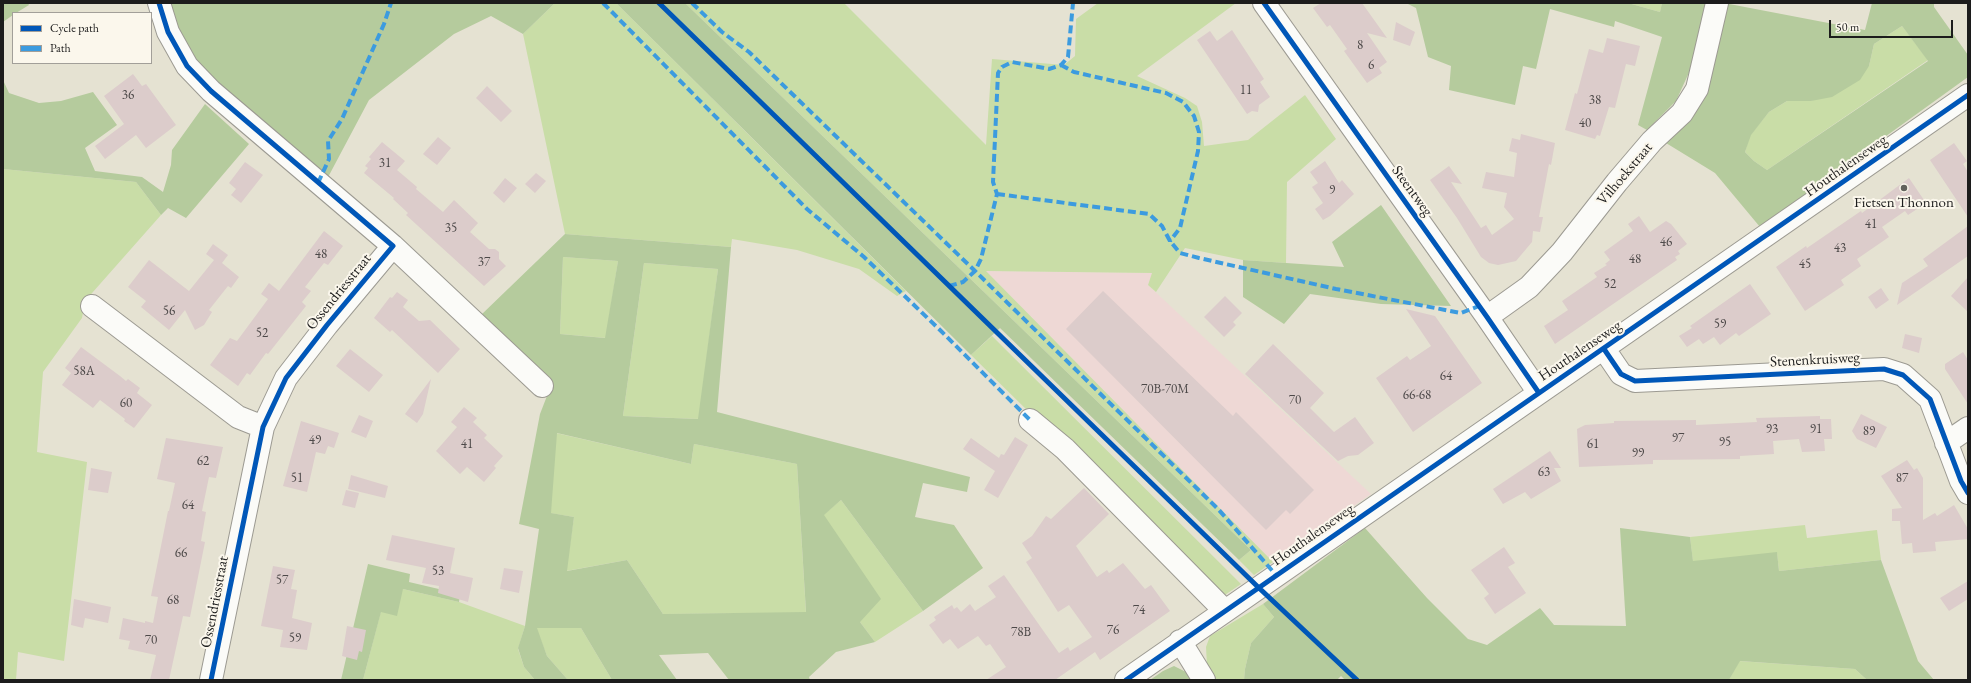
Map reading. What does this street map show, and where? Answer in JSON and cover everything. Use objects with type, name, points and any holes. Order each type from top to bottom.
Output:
[{"type":"street","points":[[159,3],[168,32],[187,66],[211,91],[393,246],[542,386]]},
{"type":"street","name":"Steentweg","points":[[1264,3],[1487,317],[1538,393]]},
{"type":"street","name":"Vilhoekstraat","points":[[1487,317],[1534,282],[1562,252],[1642,152],[1682,113],[1697,89],[1717,3]]},
{"type":"street","name":"Houthalenseweg","points":[[1126,680],[1180,641],[1968,96]]},
{"type":"street","name":"Ossendriesstraat","points":[[211,680],[263,427],[286,378],[327,324],[393,246]]},
{"type":"street","points":[[92,306],[238,418],[263,427]]},
{"type":"street","name":"Stenenkruisweg","points":[[1604,349],[1621,374],[1635,380],[1884,369],[1903,375],[1930,400],[1961,481],[1968,493]]},
{"type":"street","points":[[1030,420],[1065,449],[1225,611]]},
{"type":"street","points":[[1946,443],[1968,428]]},
{"type":"street","points":[[1180,641],[1204,680]]},
{"type":"shaded area","points":[[986,271],[1153,273],[1148,285],[1371,494],[1273,562]]},
{"type":"green space","points":[[3,3],[28,3],[29,5],[18,12],[12,12],[12,16],[3,22]]},
{"type":"green space","points":[[169,3],[555,3],[523,34],[491,16],[454,34],[369,100],[326,181],[215,82],[186,47]]},
{"type":"green space","points":[[555,3],[616,3],[906,291],[897,296],[859,269],[797,250],[732,239],[731,247],[565,234],[523,34]]},
{"type":"green space","points":[[616,3],[685,3],[1251,550],[1239,560],[1000,328],[971,355]]},
{"type":"green space","points":[[685,3],[844,3],[986,145],[992,59],[1064,65],[1075,56],[1076,19],[1098,3],[1236,3],[1137,76],[1185,98],[1197,106],[1202,122],[1204,146],[1248,140],[1305,95],[1336,139],[1287,182],[1286,263],[1243,260],[1185,248],[1156,292],[1148,285],[1152,273],[986,271],[1273,562],[1254,575],[1239,560],[1251,550]]},
{"type":"green space","points":[[1406,3],[1628,3],[1660,12],[1662,3],[1708,3],[1692,66],[1676,101],[1647,130],[1638,125],[1662,37],[1615,21],[1614,27],[1550,9],[1536,69],[1523,66],[1515,105],[1449,90],[1451,66],[1428,57],[1416,8]]},
{"type":"green space","points":[[1628,3],[1662,3],[1660,12]]},
{"type":"green space","points":[[1724,3],[1865,30],[1872,3],[1934,3],[1934,7],[1968,55],[1968,77],[1760,227],[1715,173],[1666,143]],"holes":[[[1902,26],[1928,61],[1767,170],[1754,161],[1745,152],[1751,135],[1769,112],[1787,101],[1811,101],[1832,97],[1860,80],[1869,66],[1874,44]]]},
{"type":"green space","points":[[1902,26],[1928,60],[1767,170],[1754,161],[1745,152],[1750,135],[1769,112],[1787,101],[1811,101],[1869,66],[1874,44]]},
{"type":"green space","points":[[3,80],[9,93],[39,103],[61,101],[93,92],[117,125],[85,148],[95,171],[142,177],[163,192],[171,165],[172,150],[205,104],[249,144],[186,218],[168,208],[161,215],[136,182],[3,169]]},
{"type":"green space","points":[[3,169],[136,182],[161,215],[85,301],[82,318],[43,372],[37,452],[87,462],[64,661],[18,652],[16,680],[3,680]]},
{"type":"green space","points":[[1381,205],[1451,306],[1381,304],[1310,294],[1284,324],[1243,297],[1243,260],[1344,267],[1332,242]]},
{"type":"green space","points":[[565,234],[731,247],[717,412],[970,477],[967,492],[923,483],[915,517],[954,525],[983,568],[923,611],[841,500],[824,515],[881,599],[860,622],[875,642],[836,652],[809,677],[810,680],[729,680],[708,653],[659,655],[677,680],[612,680],[581,628],[537,628],[547,656],[568,680],[535,680],[524,667],[518,648],[525,626],[539,529],[519,524],[540,414],[552,383],[481,315]],"holes":[[[563,257],[618,261],[605,338],[560,334]],[[644,263],[718,269],[698,419],[623,416]],[[557,433],[691,464],[694,444],[797,464],[806,612],[663,614],[627,560],[567,571],[574,517],[551,513]]]},
{"type":"green space","points":[[563,257],[618,261],[606,338],[560,334]]},
{"type":"green space","points":[[644,263],[718,269],[699,419],[623,416]]},
{"type":"green space","points":[[992,336],[1241,584],[1219,599],[971,355]]},
{"type":"green space","points":[[556,433],[691,464],[694,444],[797,464],[806,613],[663,614],[627,560],[566,571],[574,517],[550,513]]},
{"type":"green space","points":[[841,500],[923,611],[875,642],[860,622],[823,515]]},
{"type":"green space","points":[[1805,525],[1807,538],[1877,530],[1881,560],[1779,571],[1777,553],[1693,562],[1690,537]]},
{"type":"green space","points":[[1365,528],[1427,598],[1468,639],[1487,645],[1540,608],[1554,625],[1626,626],[1620,528],[1690,537],[1693,561],[1777,552],[1779,571],[1881,560],[1918,661],[1934,680],[1867,680],[1855,669],[1740,661],[1729,680],[1345,680],[1341,676],[1337,680],[1244,680],[1251,643],[1274,617],[1263,604]]},
{"type":"green space","points":[[368,564],[410,574],[409,582],[460,594],[459,602],[403,589],[397,616],[381,612],[363,680],[341,680]]},
{"type":"green space","points":[[403,589],[459,602],[525,626],[518,649],[524,667],[535,680],[363,680],[381,611]]},
{"type":"green space","points":[[1263,604],[1274,617],[1251,643],[1244,680],[1215,680],[1207,665],[1206,647],[1210,636]]},
{"type":"green space","points":[[536,628],[581,628],[612,680],[568,680],[547,656]]},
{"type":"green space","points":[[1739,661],[1855,669],[1867,680],[1729,680]]},
{"type":"green space","points":[[1174,666],[1186,672],[1192,680],[1150,680],[1163,671]]},
{"type":"building","points":[[1321,3],[1362,3],[1387,38],[1367,33],[1387,62],[1379,68],[1382,73],[1367,83],[1344,51],[1347,49],[1330,25],[1327,27],[1313,8]]},
{"type":"building","points":[[1396,22],[1415,32],[1410,46],[1393,40]]},
{"type":"building","points":[[1232,30],[1264,79],[1260,82],[1270,97],[1259,105],[1258,112],[1252,111],[1247,114],[1197,40],[1210,31],[1217,41]]},
{"type":"building","points":[[1607,38],[1640,46],[1635,66],[1626,64],[1615,108],[1609,107],[1600,136],[1597,135],[1595,139],[1565,130],[1575,93],[1577,94],[1589,49],[1603,53]]},
{"type":"building","points":[[133,74],[142,86],[146,84],[176,125],[146,148],[136,135],[105,159],[95,146],[124,124],[104,96]]},
{"type":"building","points":[[487,86],[512,111],[501,122],[476,98]]},
{"type":"building","points":[[1521,134],[1555,143],[1551,165],[1549,164],[1539,217],[1543,217],[1540,232],[1533,231],[1532,242],[1516,261],[1498,265],[1489,263],[1481,257],[1457,218],[1430,180],[1449,166],[1462,184],[1451,182],[1481,228],[1486,225],[1492,235],[1514,219],[1504,207],[1507,193],[1482,188],[1486,172],[1514,177],[1517,153],[1509,151],[1512,138],[1520,140]]},
{"type":"building","points":[[438,137],[451,148],[437,165],[423,154]]},
{"type":"building","points":[[382,142],[405,161],[397,170],[417,187],[416,189],[443,212],[454,200],[478,223],[470,232],[489,249],[495,249],[499,252],[499,259],[506,266],[484,286],[406,215],[408,213],[393,199],[394,198],[364,173],[368,168],[365,166],[371,159],[369,157]]},
{"type":"building","points":[[1954,143],[1967,161],[1963,164],[1968,172],[1968,217],[1930,160]]},
{"type":"building","points":[[1325,161],[1339,183],[1342,180],[1354,194],[1330,216],[1323,220],[1315,209],[1323,203],[1312,187],[1318,183],[1310,172]]},
{"type":"building","points":[[245,162],[263,175],[241,203],[231,195],[236,189],[229,183]]},
{"type":"building","points":[[536,173],[546,181],[535,193],[525,184]]},
{"type":"building","points":[[505,178],[517,188],[504,203],[493,193]]},
{"type":"building","points":[[1909,178],[1926,203],[1908,215],[1905,211],[1882,227],[1889,237],[1857,259],[1861,266],[1841,280],[1844,285],[1805,311],[1776,267],[1861,211],[1862,213]]},
{"type":"building","points":[[1639,216],[1650,232],[1666,221],[1671,224],[1687,244],[1678,251],[1680,254],[1675,257],[1677,260],[1555,344],[1544,326],[1568,310],[1562,301],[1597,277],[1594,273],[1607,265],[1605,264],[1610,260],[1604,252],[1633,231],[1628,224]]},
{"type":"building","points":[[1968,226],[1968,256],[1897,305],[1902,283],[1928,266],[1923,259]]},
{"type":"building","points":[[324,231],[343,246],[328,265],[324,263],[305,287],[311,291],[302,302],[306,306],[268,354],[266,353],[250,375],[247,373],[238,386],[210,365],[230,338],[237,341],[268,299],[261,294],[269,283],[279,291]]},
{"type":"building","points":[[213,244],[228,255],[222,263],[239,277],[231,288],[228,286],[209,310],[212,312],[204,325],[195,330],[185,310],[169,330],[141,307],[146,301],[128,287],[149,260],[189,291],[214,260],[206,254]]},
{"type":"building","points":[[1968,277],[1968,312],[1951,296]]},
{"type":"building","points":[[1750,284],[1771,314],[1739,336],[1736,333],[1720,345],[1714,337],[1703,344],[1699,339],[1687,347],[1679,336],[1692,328],[1690,326]]},
{"type":"building","points":[[1881,288],[1889,300],[1876,309],[1868,297]]},
{"type":"building","points":[[1103,291],[1233,416],[1236,412],[1314,490],[1290,514],[1286,510],[1266,530],[1066,329]]},
{"type":"building","points":[[397,292],[408,300],[403,307],[419,321],[430,320],[460,349],[438,373],[392,330],[390,332],[374,318],[390,297],[392,298]]},
{"type":"building","points":[[1225,296],[1242,313],[1233,322],[1236,325],[1224,337],[1204,317]]},
{"type":"building","points":[[1406,309],[1435,316],[1482,383],[1413,432],[1376,378],[1407,356],[1410,360],[1431,346]]},
{"type":"building","points":[[1905,334],[1922,338],[1919,353],[1902,348]]},
{"type":"building","points":[[1273,344],[1324,393],[1310,408],[1334,432],[1355,417],[1374,443],[1358,455],[1348,456],[1338,461],[1245,374]]},
{"type":"building","points":[[81,347],[126,381],[128,379],[140,388],[137,393],[152,405],[134,428],[124,421],[125,419],[100,400],[93,408],[62,385],[71,373],[65,368]]},
{"type":"building","points":[[350,349],[383,375],[369,392],[336,366]]},
{"type":"building","points":[[1963,352],[1968,360],[1968,404],[1945,369],[1945,364]]},
{"type":"building","points":[[431,379],[423,414],[417,423],[405,414]]},
{"type":"building","points":[[464,407],[477,418],[473,422],[487,435],[484,438],[503,456],[494,466],[496,468],[484,482],[467,467],[460,474],[436,451],[457,427],[451,422]]},
{"type":"building","points":[[1861,414],[1887,427],[1876,448],[1857,439],[1852,431]]},
{"type":"building","points":[[359,415],[373,421],[366,438],[351,432]]},
{"type":"building","points":[[1820,416],[1820,419],[1831,419],[1832,439],[1824,439],[1825,451],[1802,452],[1799,439],[1773,441],[1774,454],[1740,456],[1740,459],[1653,460],[1653,464],[1579,467],[1577,429],[1585,425],[1614,423],[1614,421],[1696,420],[1696,425],[1757,422],[1756,418]]},
{"type":"building","points":[[301,421],[339,433],[334,448],[328,446],[325,454],[316,452],[307,492],[283,486]]},
{"type":"building","points":[[1015,437],[1028,445],[998,498],[984,490],[995,471],[963,449],[971,438],[999,458],[1001,454],[1004,455]]},
{"type":"building","points":[[166,438],[223,447],[216,478],[209,477],[202,511],[206,512],[201,541],[205,542],[190,617],[183,616],[169,680],[150,680],[156,655],[128,649],[130,641],[119,639],[123,618],[145,623],[145,621],[153,623],[158,597],[151,596],[175,483],[157,479]]},
{"type":"building","points":[[1550,451],[1561,468],[1554,468],[1561,481],[1531,499],[1525,492],[1503,504],[1493,489]]},
{"type":"building","points":[[1907,460],[1914,470],[1917,468],[1923,478],[1923,520],[1935,513],[1937,516],[1954,505],[1968,529],[1968,539],[1935,542],[1936,551],[1913,553],[1912,543],[1902,544],[1900,521],[1892,521],[1892,509],[1902,508],[1881,476]]},
{"type":"building","points":[[91,468],[112,472],[108,493],[88,490]]},
{"type":"building","points":[[351,475],[388,486],[385,498],[348,489]]},
{"type":"building","points":[[1084,488],[1109,514],[1076,546],[1097,577],[1107,570],[1109,573],[1123,563],[1145,589],[1151,585],[1170,611],[1100,660],[1095,652],[1055,680],[986,680],[1006,667],[990,644],[986,646],[978,636],[958,649],[950,639],[943,644],[929,625],[936,620],[934,617],[952,605],[954,609],[957,607],[961,612],[970,604],[975,611],[996,597],[988,586],[1004,575],[1059,653],[1068,647],[1070,651],[1092,637],[1069,605],[1058,612],[1026,562],[1032,558],[1022,543],[1032,536],[1046,516],[1051,519]]},
{"type":"building","points":[[346,490],[359,493],[355,508],[342,505]]},
{"type":"building","points":[[392,535],[455,548],[450,573],[473,578],[468,602],[438,593],[439,586],[422,583],[426,568],[386,560]]},
{"type":"building","points":[[1504,547],[1515,563],[1508,567],[1526,593],[1495,614],[1484,598],[1489,594],[1471,570]]},
{"type":"building","points":[[273,566],[295,570],[291,589],[297,590],[292,618],[312,623],[307,650],[280,647],[283,630],[261,626]]},
{"type":"building","points":[[504,568],[523,571],[519,593],[500,589]]},
{"type":"building","points":[[1968,581],[1968,599],[1949,611],[1940,598]]},
{"type":"building","points":[[74,599],[111,607],[108,623],[85,618],[83,628],[71,625]]},
{"type":"building","points":[[347,626],[366,630],[362,652],[359,651],[357,660],[342,656]]},
{"type":"marked path","points":[[318,183],[329,159],[328,141],[342,119],[384,24],[391,3]]},
{"type":"marked path","points":[[603,3],[807,209],[864,257],[1030,420]]},
{"type":"marked path","points":[[692,3],[722,32],[749,52],[975,271],[1219,510],[1276,575]]},
{"type":"marked path","points":[[949,286],[963,282],[975,271],[981,259],[997,194],[993,182],[998,73],[1002,67],[1012,62],[1049,69],[1061,65],[1068,57],[1073,3]]},
{"type":"marked path","points":[[1061,65],[1074,72],[1166,93],[1183,102],[1194,116],[1199,132],[1198,151],[1180,228],[1170,241]]},
{"type":"marked path","points":[[997,194],[1149,214],[1162,226],[1170,241],[1180,253],[1199,258],[1336,289],[1461,313],[1479,306]]},
{"type":"cycle path","points":[[159,3],[168,32],[187,66],[211,91],[393,246],[327,325],[286,378],[263,427],[211,680]]},
{"type":"cycle path","points":[[659,3],[1258,587],[1357,680]]},
{"type":"cycle path","points":[[1264,3],[1487,317],[1539,393]]},
{"type":"cycle path","points":[[1126,680],[1968,95]]},
{"type":"cycle path","points":[[1604,349],[1621,374],[1635,381],[1884,369],[1903,375],[1930,399],[1961,481],[1968,493]]},
{"type":"place","name":"Fietsen Thonnon","points":[[1904,188]]}]
